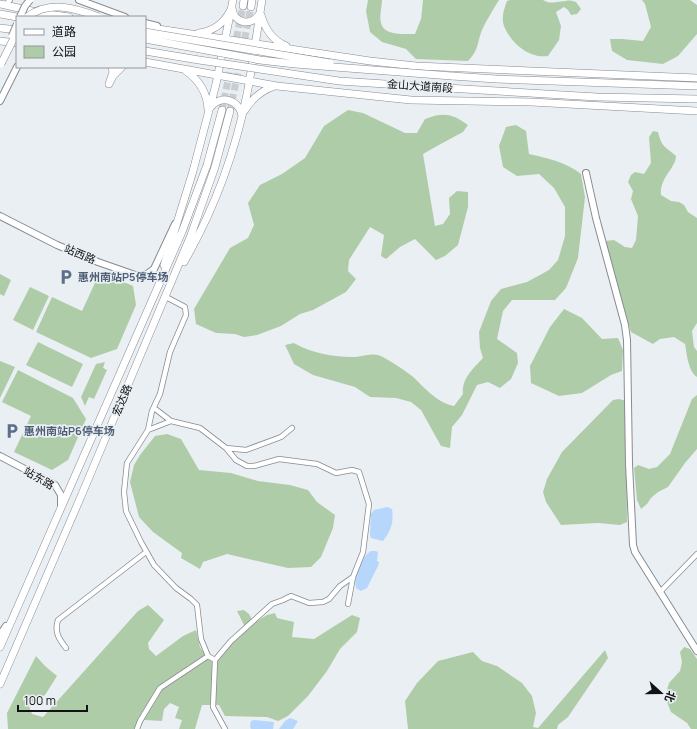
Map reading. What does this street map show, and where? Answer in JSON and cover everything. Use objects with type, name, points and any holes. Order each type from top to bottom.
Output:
[{"type":"main road","points":[[170,287],[199,237],[217,196],[241,119],[249,81],[262,0]]},
{"type":"main road","points":[[5,3],[41,13],[62,16]]},
{"type":"main road","points":[[232,4],[234,16],[238,20],[244,22],[250,22],[256,19],[260,11]]},
{"type":"main road","points":[[193,34],[207,32],[216,27],[226,17],[232,4]]},
{"type":"main road","points":[[160,283],[168,250],[193,171],[218,75],[232,4]]},
{"type":"main road","points":[[28,16],[34,11],[43,7],[58,5],[96,16]]},
{"type":"main road","points":[[260,11],[270,35],[282,44],[295,50]]},
{"type":"main road","points":[[0,14],[16,17]]},
{"type":"main road","points":[[146,27],[370,61],[416,66],[697,78]]},
{"type":"main road","points":[[0,28],[16,31]]},
{"type":"main road","points":[[146,32],[368,70]]},
{"type":"main road","points":[[0,65],[16,33]]},
{"type":"main road","name":"金山大道南段","points":[[146,39],[260,60],[368,70],[496,79],[697,86]]},
{"type":"main road","points":[[0,42],[16,43]]},
{"type":"main road","name":"金山大道南段","points":[[146,50],[339,81],[597,97],[697,99]]},
{"type":"main road","points":[[146,62],[277,86],[411,100],[531,102],[697,111]]},
{"type":"main road","points":[[112,68],[113,72],[109,84],[113,76],[121,68]]},
{"type":"main road","points":[[182,69],[194,78],[201,86],[207,100],[208,113]]},
{"type":"main road","points":[[539,72],[598,82]]},
{"type":"main road","points":[[241,119],[247,106],[254,98],[262,92],[277,86]]},
{"type":"main road","points":[[531,102],[597,97]]},
{"type":"main road","points":[[208,113],[213,104],[218,101],[227,100],[234,102],[238,106],[241,119]]},
{"type":"main road","name":"宏达路","points":[[0,647],[182,232],[206,164],[222,110]]},
{"type":"main road","name":"宏达路","points":[[0,684],[191,236],[215,167],[230,111]]},
{"type":"street","points":[[19,16],[30,0]]},
{"type":"street","points":[[80,0],[122,16]]},
{"type":"street","points":[[146,23],[178,32]]},
{"type":"street","points":[[0,65],[16,26]]},
{"type":"street","points":[[0,101],[16,68]]},
{"type":"street","points":[[586,174],[596,218],[625,325],[627,340],[632,545],[697,651]]},
{"type":"street","name":"站西路","points":[[0,216],[64,248],[138,276],[147,274],[154,269],[171,230],[178,219]]},
{"type":"street","points":[[166,297],[184,307],[186,315],[170,352],[160,394],[154,408],[148,430],[127,463],[124,492],[126,511],[154,565],[176,588],[197,605],[201,639],[208,656],[215,660]]},
{"type":"street","points":[[154,408],[171,421],[200,428],[226,448],[236,460],[247,466],[254,466],[278,459],[317,464],[336,472],[352,470],[359,472],[369,504],[363,552],[353,577],[348,604]]},
{"type":"street","points":[[148,430],[171,421]]},
{"type":"street","points":[[226,448],[246,450],[281,438],[292,428]]},
{"type":"street","name":"站东路","points":[[0,456],[55,485],[62,499],[60,510]]},
{"type":"street","points":[[66,648],[58,637],[56,626],[58,620],[146,552]]},
{"type":"street","points":[[660,592],[697,554]]},
{"type":"street","points":[[225,729],[213,707],[215,660],[231,641],[272,604],[291,596],[309,603],[323,602],[329,599],[340,586],[353,577]]},
{"type":"street","points":[[0,635],[16,612]]},
{"type":"street","points":[[137,729],[140,721],[160,688],[208,656]]},
{"type":"green space","points":[[368,0],[382,0],[380,20],[386,30],[395,33],[415,34],[421,19],[423,0],[499,0],[482,30],[476,50],[468,61],[416,59],[406,49],[382,42],[370,32],[366,11]]},
{"type":"green space","points":[[543,0],[552,3],[571,1],[576,2],[581,9],[577,14],[571,15],[564,7],[556,12],[561,26],[559,40],[548,56],[541,56],[534,55],[516,44],[507,32],[503,23],[503,17],[507,1]]},
{"type":"green space","points":[[642,0],[690,0],[697,5],[697,34],[678,56],[663,64],[627,60],[612,51],[610,39],[643,41],[651,27],[645,4]]},
{"type":"green space","points":[[348,110],[363,113],[405,133],[417,133],[425,119],[437,115],[452,116],[468,125],[463,132],[423,154],[435,226],[443,224],[450,214],[449,198],[457,191],[468,192],[468,207],[458,245],[445,256],[436,260],[415,239],[400,247],[386,259],[381,256],[384,235],[370,227],[349,260],[348,271],[356,279],[346,292],[313,310],[300,314],[281,326],[257,335],[244,337],[235,334],[216,333],[196,324],[194,309],[230,248],[248,238],[254,225],[248,203],[260,185],[282,174],[305,158],[324,126]]},
{"type":"green space","points":[[516,125],[526,131],[529,154],[563,163],[581,174],[585,197],[578,258],[566,288],[555,300],[512,300],[503,311],[497,339],[517,353],[518,363],[511,379],[500,388],[488,382],[477,385],[462,415],[452,427],[450,448],[441,446],[421,410],[411,402],[396,398],[370,397],[355,387],[313,375],[294,364],[285,345],[294,343],[315,352],[338,356],[353,357],[372,354],[381,356],[412,376],[436,398],[442,402],[454,406],[463,394],[466,379],[483,358],[480,348],[479,332],[491,301],[501,289],[527,282],[549,270],[558,260],[565,236],[565,207],[554,188],[539,174],[517,176],[503,167],[499,146],[506,127]]},
{"type":"green space","points":[[653,131],[658,132],[663,144],[676,156],[673,165],[662,183],[661,195],[671,201],[679,202],[684,205],[688,212],[697,218],[697,323],[692,331],[694,347],[697,351],[697,377],[690,367],[685,344],[674,337],[660,339],[653,344],[631,332],[605,244],[605,241],[614,240],[625,247],[632,248],[636,240],[638,216],[631,199],[633,191],[628,182],[631,175],[635,172],[644,174],[651,163],[649,137]]},
{"type":"green space","points":[[100,272],[133,286],[136,305],[117,349],[91,358],[36,332],[52,297],[82,311]]},
{"type":"green space","points":[[0,274],[11,280],[4,296],[0,294]]},
{"type":"green space","points":[[30,287],[49,296],[33,330],[13,320]]},
{"type":"green space","points":[[564,309],[582,318],[602,339],[618,338],[623,350],[622,371],[611,375],[582,393],[559,396],[531,383],[530,366],[550,327]]},
{"type":"green space","points":[[38,342],[83,364],[72,387],[26,365]]},
{"type":"green space","points":[[0,361],[15,367],[0,398]]},
{"type":"green space","points":[[105,362],[103,368],[107,370],[94,399],[89,397],[85,406],[81,397],[96,364]]},
{"type":"green space","points":[[18,370],[73,398],[86,419],[68,460],[52,470],[14,452],[31,416],[2,402]]},
{"type":"green space","points":[[697,395],[697,449],[668,487],[658,492],[641,509],[637,500],[634,468],[638,465],[649,469],[657,467],[670,454],[692,399]]},
{"type":"green space","points":[[619,399],[626,401],[627,522],[620,525],[598,523],[561,525],[546,502],[543,492],[547,479],[562,452],[613,400]]},
{"type":"green space","points":[[167,434],[181,439],[199,470],[231,473],[258,481],[290,485],[308,490],[317,502],[335,515],[333,528],[321,557],[311,567],[288,568],[227,554],[203,562],[200,569],[181,558],[182,553],[153,532],[139,517],[130,482],[134,465],[140,455],[155,436]]},
{"type":"green space","points":[[148,605],[164,620],[148,643],[149,649],[156,656],[183,636],[196,630],[200,647],[208,660],[220,658],[245,627],[237,611],[244,610],[249,614],[254,623],[267,615],[275,613],[277,618],[294,622],[292,637],[314,639],[352,615],[360,618],[357,632],[340,649],[327,671],[308,696],[288,716],[278,721],[267,717],[225,716],[219,705],[202,705],[195,729],[179,729],[182,720],[175,718],[179,707],[170,703],[164,709],[162,721],[144,720],[140,729],[8,729],[7,713],[36,656],[57,676],[45,695],[34,700],[29,706],[32,714],[43,717],[138,611]]},
{"type":"green space","points":[[684,647],[690,649],[697,659],[697,729],[691,729],[687,723],[671,712],[665,697],[669,683],[680,671],[682,662],[680,652]]},
{"type":"green space","points":[[605,650],[608,658],[568,717],[558,725],[557,729],[408,729],[405,701],[417,683],[438,661],[473,652],[482,661],[497,666],[522,683],[532,696],[536,713],[533,727],[538,728]]},
{"type":"water","points":[[387,507],[392,509],[393,514],[388,534],[383,541],[371,538],[371,514],[374,510]]},
{"type":"water","points":[[371,551],[378,552],[378,566],[367,588],[361,591],[356,588],[355,583],[357,573],[361,562]]},
{"type":"water","points":[[290,718],[298,721],[293,729],[279,729],[285,721]]},
{"type":"water","points":[[251,721],[274,722],[273,729],[251,729]]},
{"type":"tunnel","points":[[222,110],[243,6]]},
{"type":"tunnel","points":[[230,111],[251,7]]},
{"type":"place","name":"惠州南站P5停车场","points":[[66,277]]},
{"type":"place","name":"惠州南站P6停车场","points":[[12,431]]}]
